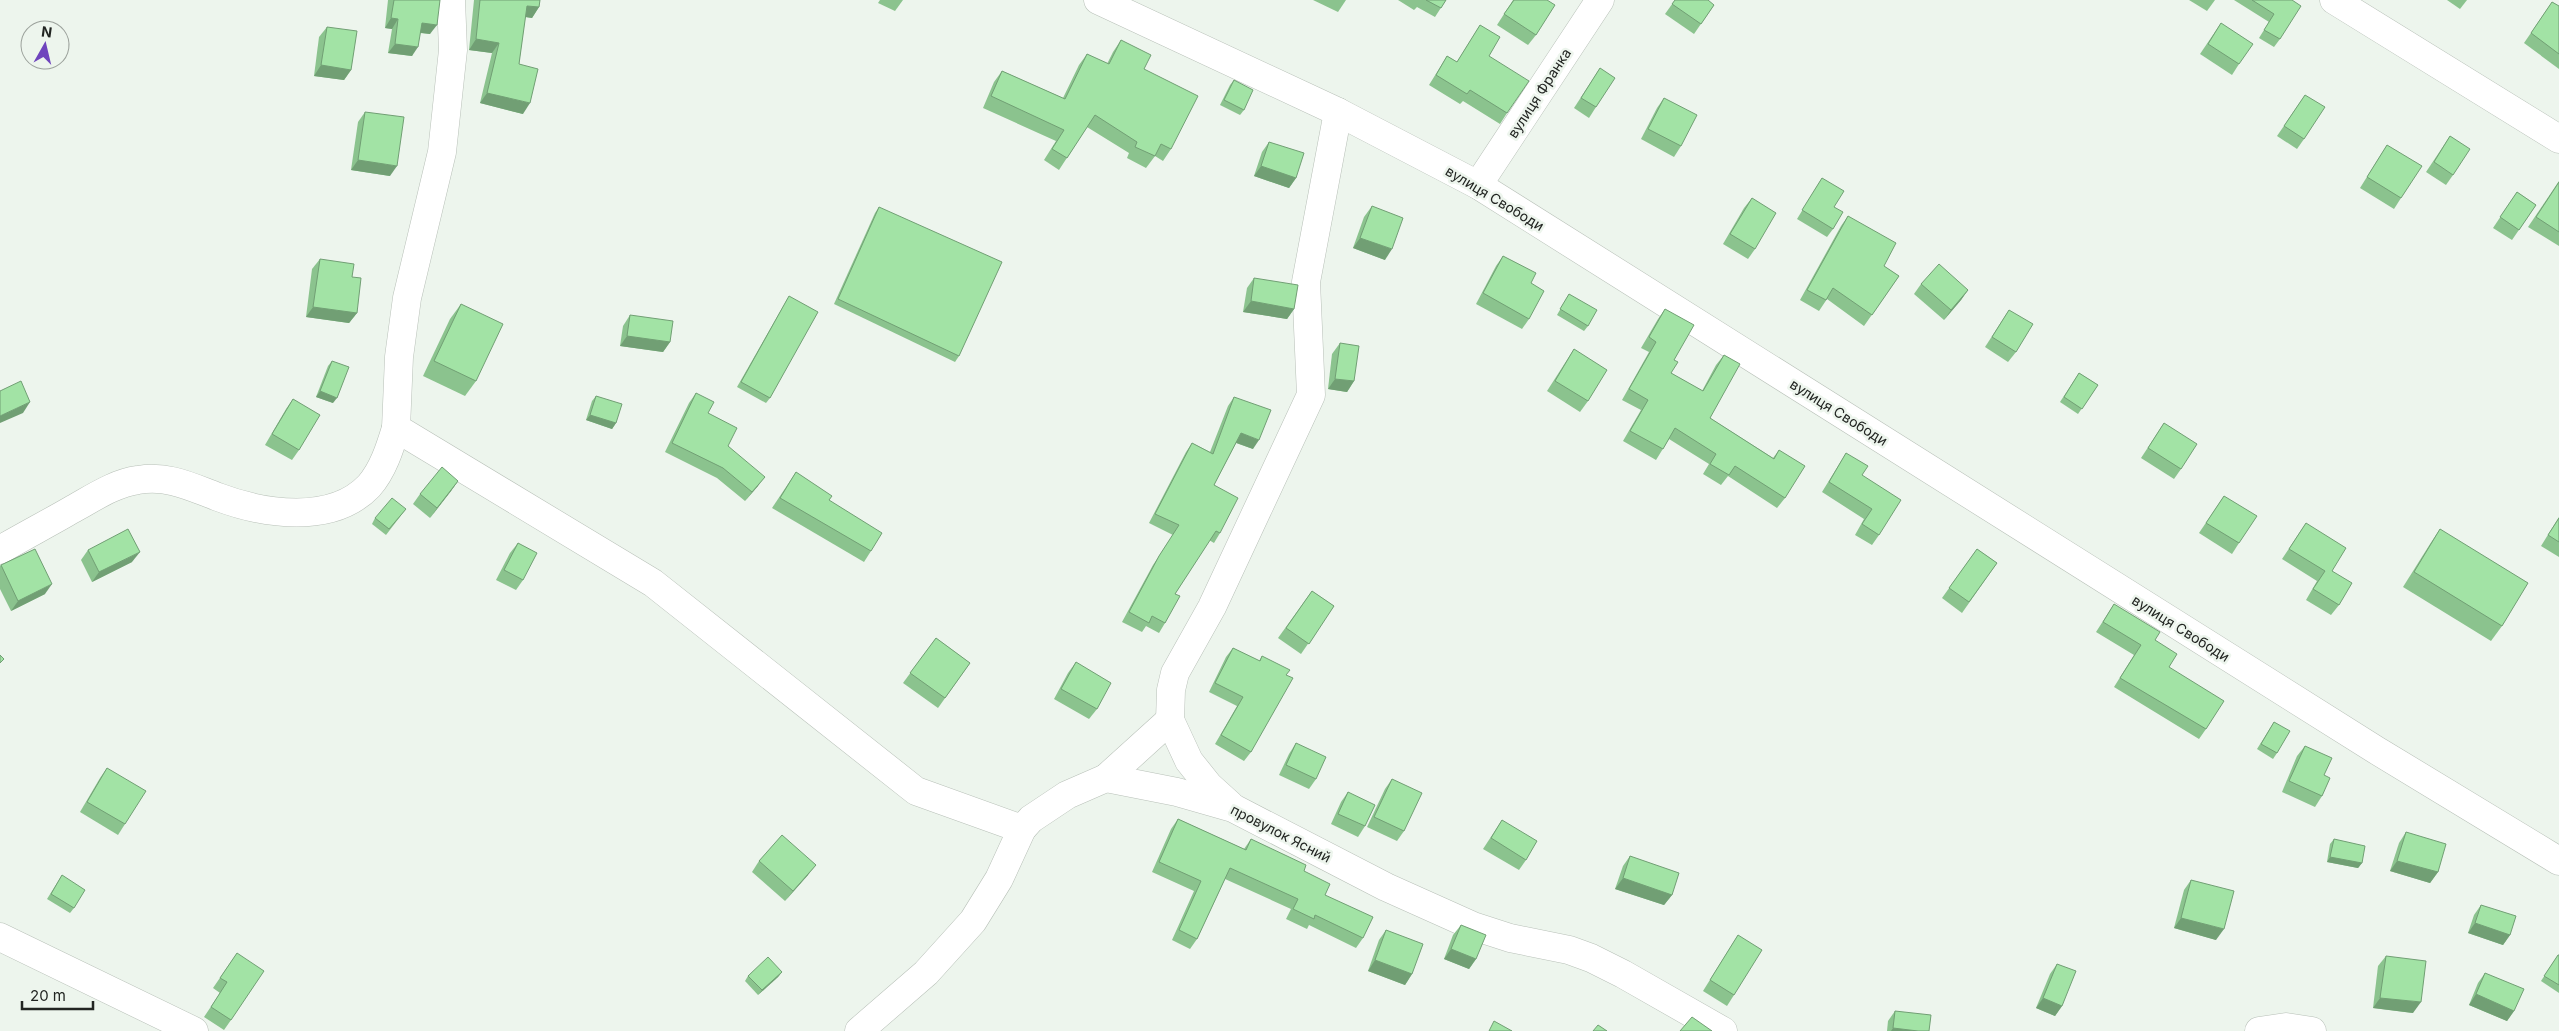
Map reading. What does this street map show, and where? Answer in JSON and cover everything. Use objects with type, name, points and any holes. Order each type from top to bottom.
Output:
[{"type":"street","points":[[0,550],[107,490],[138,480],[185,483],[236,503],[278,512],[310,511],[344,504],[369,486],[389,453],[396,428],[399,357],[406,298],[442,152],[453,50],[451,0]]},
{"type":"street","name":"вулиця Свободи","points":[[1098,0],[1338,112],[1478,185],[2376,750],[2559,861]]},
{"type":"street","name":"вулиця Франка","points":[[1478,185],[1600,0]]},
{"type":"street","points":[[2334,0],[2559,139]]},
{"type":"street","points":[[1233,808],[1209,786],[1189,761],[1170,720],[1171,690],[1175,673],[1212,607],[1311,395],[1306,282],[1338,112]]},
{"type":"street","points":[[396,428],[653,582],[916,791],[1022,829]]},
{"type":"street","points":[[860,1031],[926,973],[973,921],[999,879],[1022,829],[1031,819],[1067,794],[1106,778],[1170,720]]},
{"type":"street","name":"провулок Ясний","points":[[1106,778],[1178,792],[1233,808],[1386,887],[1473,926],[1510,938],[1569,950],[1591,958],[1623,974],[1722,1031]]},
{"type":"street","points":[[0,937],[194,1031]]},
{"type":"street","points":[[2259,1031],[2286,1027],[2312,1031]]},
{"type":"building","points":[[394,0],[440,0],[437,25],[422,23],[418,47],[395,44],[398,19],[391,18]]},
{"type":"building","points":[[480,0],[540,0],[539,7],[527,6],[519,64],[538,69],[530,103],[487,93],[499,43],[476,39]]},
{"type":"building","points":[[1426,0],[1446,0],[1441,8]]},
{"type":"building","points":[[1514,0],[1547,0],[1555,5],[1536,35],[1504,14]]},
{"type":"building","points":[[1675,0],[1708,0],[1714,5],[1701,24],[1672,4]]},
{"type":"building","points":[[2252,0],[2292,0],[2301,6],[2280,39],[2264,30],[2274,14]]},
{"type":"building","points":[[2552,2],[2559,6],[2559,54],[2531,33]]},
{"type":"building","points":[[2221,23],[2253,44],[2239,64],[2208,44]]},
{"type":"building","points":[[1480,25],[1500,37],[1489,56],[1529,81],[1507,113],[1470,90],[1467,94],[1436,75],[1447,56],[1457,62]]},
{"type":"building","points":[[327,27],[357,31],[351,70],[321,65]]},
{"type":"building","points":[[1121,40],[1151,55],[1144,69],[1198,96],[1171,149],[1161,144],[1155,156],[1135,147],[1137,142],[1095,115],[1067,158],[1052,149],[1064,130],[991,96],[1002,71],[1065,99],[1087,54],[1109,64]]},
{"type":"building","points":[[1600,68],[1615,78],[1596,107],[1581,98]]},
{"type":"building","points":[[1234,80],[1253,90],[1244,110],[1224,100]]},
{"type":"building","points":[[2305,95],[2325,107],[2304,139],[2284,126]]},
{"type":"building","points":[[1664,98],[1697,115],[1681,146],[1648,129]]},
{"type":"building","points":[[365,112],[404,117],[397,166],[358,160]]},
{"type":"building","points":[[2450,136],[2470,149],[2453,175],[2434,162]]},
{"type":"building","points":[[1269,142],[1304,153],[1296,178],[1261,166]]},
{"type":"building","points":[[2387,145],[2422,166],[2401,198],[2367,177]]},
{"type":"building","points":[[1822,178],[1844,191],[1834,207],[1843,212],[1833,229],[1802,210]]},
{"type":"building","points":[[2559,182],[2559,232],[2536,217]]},
{"type":"building","points":[[2517,192],[2536,205],[2519,230],[2500,217]]},
{"type":"building","points":[[1752,198],[1776,213],[1755,249],[1730,234]]},
{"type":"building","points":[[1372,206],[1403,218],[1392,249],[1360,238]]},
{"type":"building","points":[[879,207],[1002,262],[959,356],[838,299]]},
{"type":"building","points":[[1848,216],[1896,243],[1884,266],[1899,276],[1872,315],[1833,288],[1826,300],[1807,290]]},
{"type":"building","points":[[1503,256],[1536,273],[1531,283],[1544,291],[1529,319],[1483,293]]},
{"type":"building","points":[[320,259],[354,264],[352,277],[361,278],[357,313],[313,307]]},
{"type":"building","points":[[1939,264],[1968,290],[1951,310],[1921,284]]},
{"type":"building","points":[[1254,278],[1298,285],[1294,309],[1251,301]]},
{"type":"building","points":[[1569,294],[1597,310],[1588,326],[1560,309]]},
{"type":"building","points":[[789,296],[818,312],[770,398],[741,382]]},
{"type":"building","points":[[461,304],[503,324],[476,381],[434,361]]},
{"type":"building","points":[[1665,309],[1694,325],[1674,360],[1678,362],[1671,373],[1703,391],[1724,355],[1740,364],[1710,418],[1774,459],[1779,450],[1805,466],[1785,498],[1735,466],[1729,475],[1710,464],[1716,454],[1675,428],[1663,449],[1630,431],[1648,400],[1629,389],[1656,342],[1649,337]]},
{"type":"building","points":[[2009,310],[2033,324],[2016,352],[1992,337]]},
{"type":"building","points":[[630,315],[673,321],[670,342],[627,336]]},
{"type":"building","points":[[1340,343],[1359,346],[1354,381],[1335,379]]},
{"type":"building","points":[[1574,349],[1607,370],[1588,401],[1555,381]]},
{"type":"building","points":[[332,361],[349,367],[337,398],[320,391]]},
{"type":"building","points":[[2079,373],[2098,385],[2082,409],[2064,397]]},
{"type":"building","points":[[21,381],[30,402],[0,416],[0,391]]},
{"type":"building","points":[[696,393],[714,402],[708,413],[737,428],[728,446],[765,477],[752,492],[723,468],[672,443]]},
{"type":"building","points":[[596,396],[622,404],[616,423],[590,415]]},
{"type":"building","points":[[1234,397],[1271,410],[1259,440],[1241,433],[1214,485],[1238,498],[1220,533],[1216,531],[1175,594],[1180,596],[1165,623],[1152,616],[1149,623],[1129,612],[1159,556],[1179,525],[1155,514],[1192,443],[1213,454]]},
{"type":"building","points":[[293,399],[320,415],[299,450],[272,434]]},
{"type":"building","points":[[2164,423],[2197,444],[2181,469],[2148,448]]},
{"type":"building","points":[[1846,453],[1868,466],[1862,475],[1901,500],[1879,535],[1862,524],[1872,509],[1829,482]]},
{"type":"building","points":[[442,467],[458,481],[437,508],[420,494]]},
{"type":"building","points":[[796,472],[832,496],[829,500],[882,533],[871,551],[780,498]]},
{"type":"building","points":[[2224,496],[2257,516],[2239,543],[2206,523]]},
{"type":"building","points":[[392,498],[406,509],[389,529],[375,518]]},
{"type":"building","points":[[2559,518],[2559,542],[2548,535]]},
{"type":"building","points":[[2306,523],[2346,548],[2332,571],[2352,583],[2339,605],[2313,589],[2325,571],[2289,549]]},
{"type":"building","points":[[128,529],[140,552],[99,572],[88,550]]},
{"type":"building","points":[[2440,529],[2528,583],[2502,626],[2414,572]]},
{"type":"building","points":[[518,543],[537,553],[523,580],[504,570]]},
{"type":"building","points":[[35,549],[52,584],[18,601],[1,565]]},
{"type":"building","points":[[1977,549],[1997,563],[1969,602],[1949,588]]},
{"type":"building","points":[[1312,591],[1334,606],[1309,644],[1286,628]]},
{"type":"building","points":[[2114,604],[2160,632],[2155,640],[2177,654],[2169,667],[2224,701],[2206,729],[2120,678],[2141,645],[2103,622]]},
{"type":"building","points":[[936,638],[970,663],[945,698],[910,673]]},
{"type":"building","points":[[1233,648],[1260,661],[1262,656],[1290,670],[1286,675],[1293,678],[1251,752],[1221,735],[1243,697],[1215,683]]},
{"type":"building","points":[[0,655],[4,659],[0,663]]},
{"type":"building","points":[[1076,662],[1111,683],[1097,709],[1061,689]]},
{"type":"building","points":[[2274,722],[2290,731],[2277,753],[2261,744]]},
{"type":"building","points":[[1296,743],[1326,757],[1316,779],[1286,765]]},
{"type":"building","points":[[2305,746],[2332,758],[2324,775],[2330,778],[2322,796],[2289,781]]},
{"type":"building","points":[[107,768],[146,791],[125,824],[87,802]]},
{"type":"building","points":[[1392,779],[1422,793],[1404,831],[1374,817]]},
{"type":"building","points":[[1348,792],[1375,805],[1365,826],[1338,814]]},
{"type":"building","points":[[1178,819],[1246,850],[1251,839],[1306,865],[1304,871],[1330,884],[1325,895],[1373,917],[1363,938],[1315,915],[1314,919],[1293,909],[1298,899],[1230,868],[1197,939],[1179,930],[1201,881],[1159,862]]},
{"type":"building","points":[[1502,820],[1537,841],[1526,860],[1491,838]]},
{"type":"building","points":[[2406,832],[2446,844],[2438,872],[2397,861]]},
{"type":"building","points":[[782,835],[816,865],[793,891],[759,861]]},
{"type":"building","points":[[2334,839],[2365,846],[2362,863],[2330,857]]},
{"type":"building","points":[[1630,856],[1679,873],[1672,895],[1623,878]]},
{"type":"building","points":[[62,875],[85,890],[74,908],[51,894]]},
{"type":"building","points":[[2191,880],[2234,891],[2224,929],[2181,918]]},
{"type":"building","points":[[2481,905],[2516,916],[2510,935],[2475,923]]},
{"type":"building","points":[[1461,925],[1486,935],[1476,959],[1451,949]]},
{"type":"building","points":[[1386,930],[1423,944],[1412,974],[1375,960]]},
{"type":"building","points":[[1738,935],[1762,950],[1734,995],[1710,980]]},
{"type":"building","points":[[237,953],[264,971],[231,1020],[211,1007],[227,982],[220,978]]},
{"type":"building","points":[[2559,955],[2559,985],[2544,976]]},
{"type":"building","points":[[2386,956],[2426,961],[2421,1002],[2380,998]]},
{"type":"building","points":[[768,957],[782,972],[762,990],[748,976]]},
{"type":"building","points":[[2057,964],[2076,971],[2062,1006],[2043,998]]},
{"type":"building","points":[[2485,973],[2524,989],[2514,1011],[2476,994]]},
{"type":"building","points":[[1895,1011],[1931,1015],[1929,1031],[1893,1028]]},
{"type":"building","points":[[1692,1017],[1712,1031],[1680,1031]]},
{"type":"building","points":[[1494,1021],[1512,1031],[1489,1031]]},
{"type":"building","points":[[1598,1025],[1607,1031],[1593,1031]]}]
